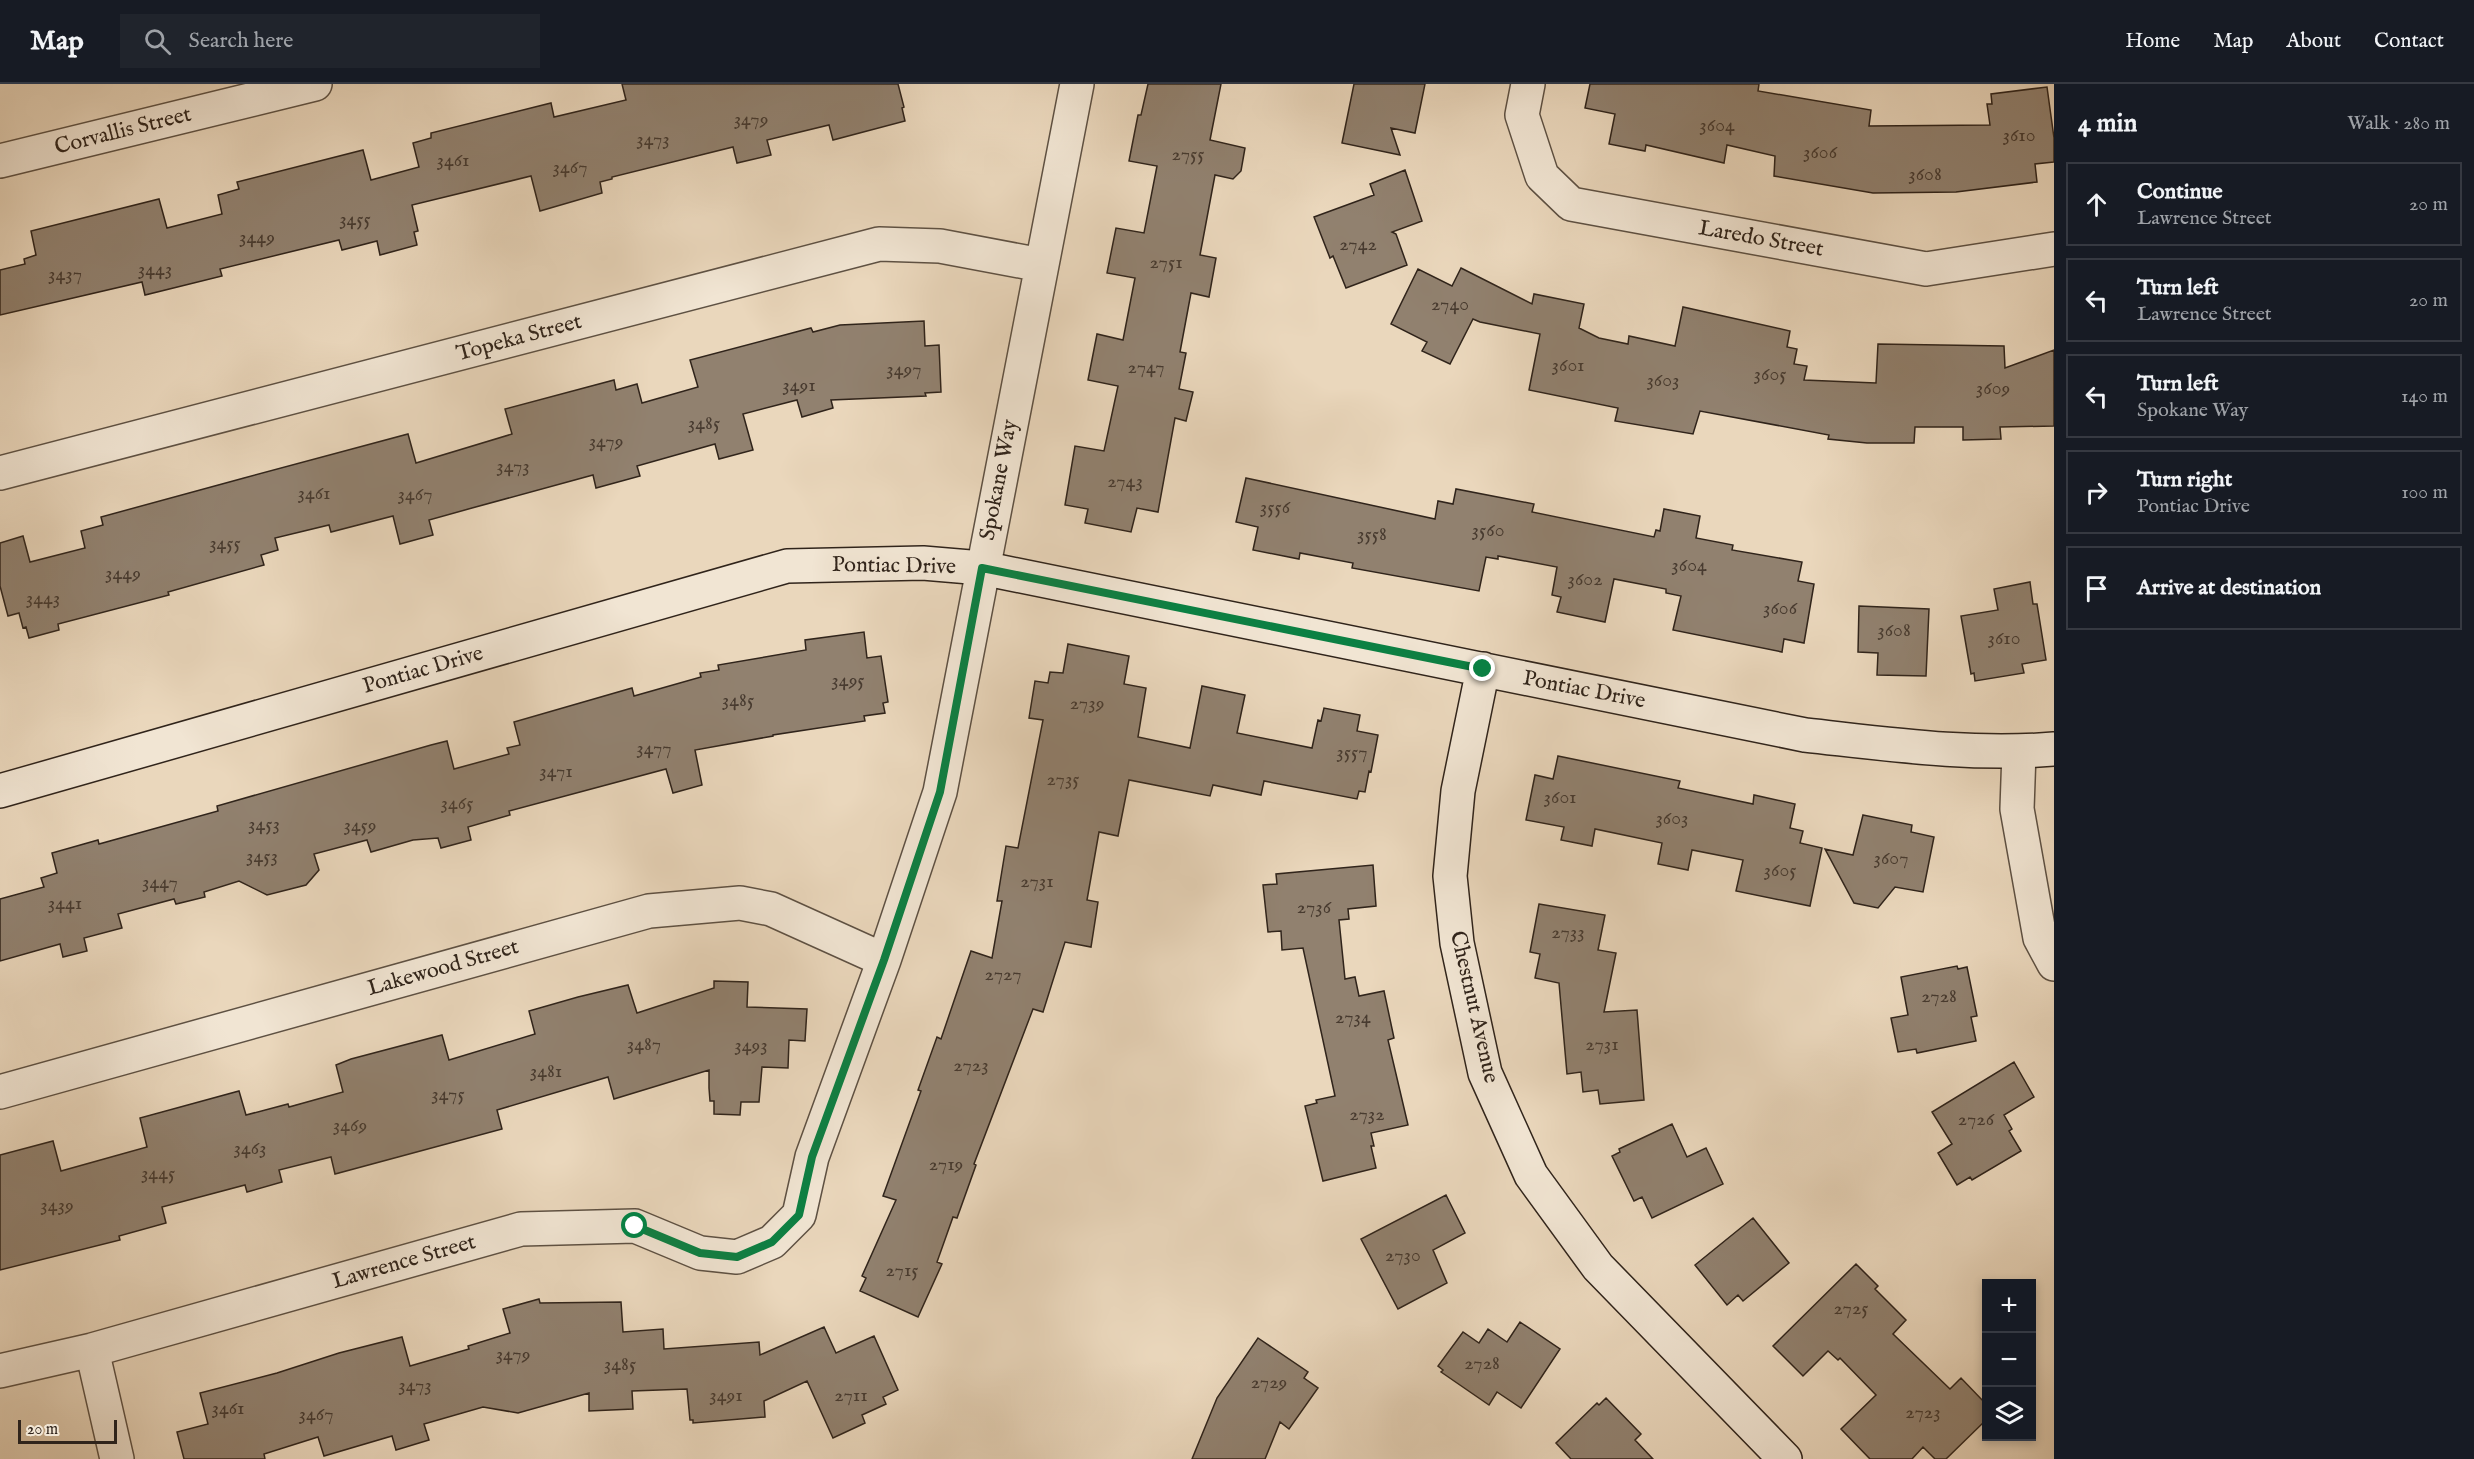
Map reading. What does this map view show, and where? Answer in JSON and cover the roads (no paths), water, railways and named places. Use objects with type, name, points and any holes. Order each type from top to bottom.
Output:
[{"type":"street","name":"Corvallis Street","points":[[0,161],[315,84]]},
{"type":"street","name":"Spokane Way","points":[[799,1215],[812,1157],[884,960],[940,792],[1077,84]]},
{"type":"street","name":"Laredo Street","points":[[1528,84],[1522,116],[1542,177],[1571,204],[1926,269],[2054,249]]},
{"type":"street","name":"Topeka Street","points":[[0,473],[879,244],[940,246],[1041,265]]},
{"type":"street","name":"Pontiac Drive","points":[[0,791],[787,566],[923,563],[982,568],[1805,735],[1939,750],[2019,752],[2054,749]]},
{"type":"street","name":"Chestnut Avenue","points":[[1483,669],[1458,791],[1450,876],[1457,943],[1485,1073],[1531,1175],[1598,1267],[1785,1459]]},
{"type":"street","points":[[2019,752],[2017,810],[2040,938],[2054,964]]},
{"type":"street","name":"Lakewood Street","points":[[0,1092],[649,911],[740,903],[771,909],[884,960]]},
{"type":"street","name":"Lawrence Street","points":[[0,1371],[92,1350],[521,1229],[635,1226],[700,1253],[737,1257],[772,1242],[799,1215]]},
{"type":"street","points":[[92,1350],[117,1459]]}]
